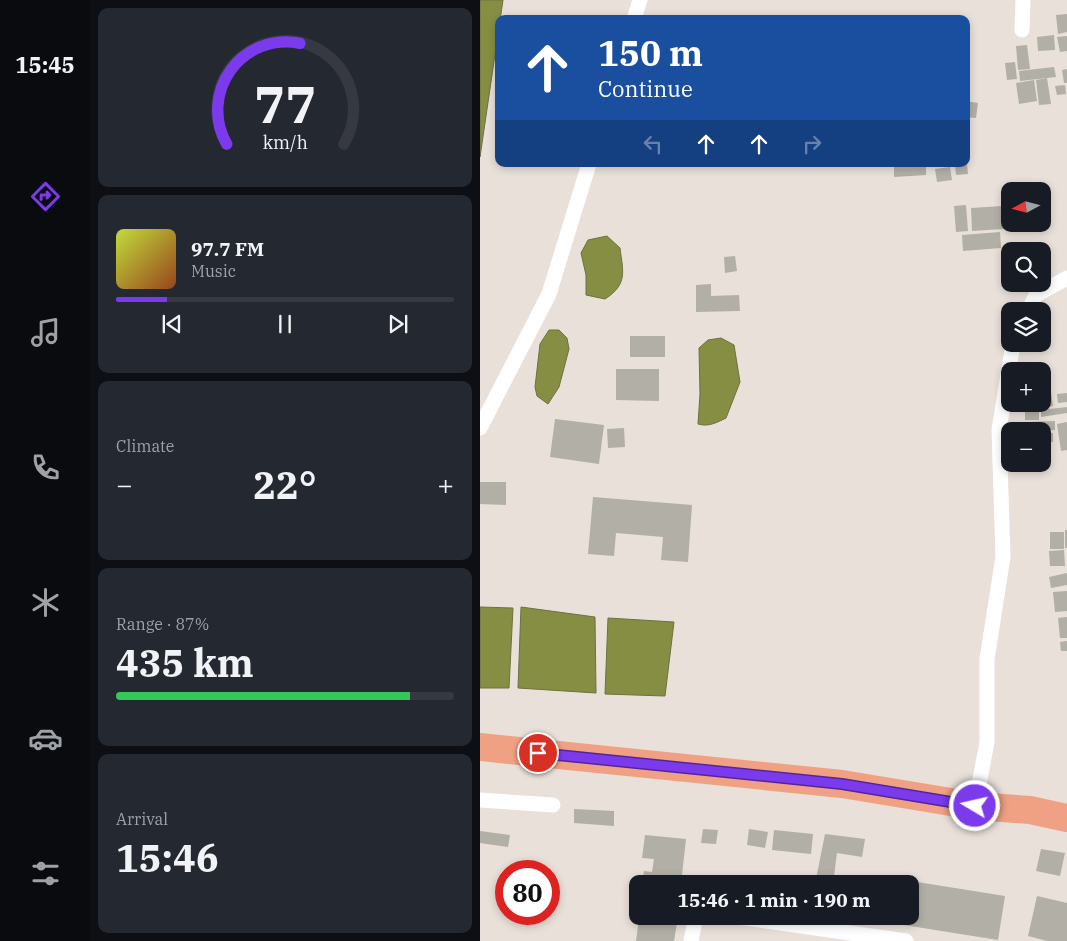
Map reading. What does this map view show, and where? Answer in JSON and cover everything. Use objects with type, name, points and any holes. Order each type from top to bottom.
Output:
[{"type":"highway","points":[[480,746],[842,784],[975,806],[1030,810],[1067,818]]},
{"type":"street","points":[[635,15],[640,0]]},
{"type":"street","points":[[1022,0],[1022,30]]},
{"type":"street","points":[[480,428],[549,294],[588,167]]},
{"type":"street","points":[[1032,302],[1036,295],[1067,278]]},
{"type":"street","points":[[975,806],[987,742],[987,659],[1003,558],[999,430],[1012,352]]},
{"type":"street","points":[[480,800],[553,805]]},
{"type":"street","points":[[691,941],[694,925]]},
{"type":"street","points":[[794,925],[906,941]]},
{"type":"shaded area","points":[[480,0],[503,0],[501,15],[495,15],[495,55],[480,157]]},
{"type":"shaded area","points":[[607,236],[620,248],[623,271],[621,283],[605,299],[586,295],[586,275],[581,253],[588,240]]},
{"type":"shaded area","points":[[549,330],[559,330],[567,338],[569,349],[559,387],[548,404],[537,396],[535,387],[540,344]]},
{"type":"shaded area","points":[[721,338],[734,345],[740,382],[726,418],[709,425],[702,425],[698,424],[700,394],[699,348],[708,340]]},
{"type":"shaded area","points":[[480,607],[513,608],[509,688],[480,688]]},
{"type":"shaded area","points":[[521,607],[595,617],[596,693],[518,688]]},
{"type":"shaded area","points":[[608,618],[674,622],[665,696],[605,694]]},
{"type":"building","points":[[1067,14],[1067,32],[1058,34],[1056,15]]},
{"type":"building","points":[[1054,35],[1055,50],[1038,51],[1037,37]]},
{"type":"building","points":[[1067,36],[1067,51],[1060,52],[1057,37]]},
{"type":"building","points":[[1027,45],[1030,69],[1018,70],[1016,46]]},
{"type":"building","points":[[1015,62],[1017,79],[1007,80],[1005,63]]},
{"type":"building","points":[[1054,67],[1056,77],[1020,81],[1019,71]]},
{"type":"building","points":[[1067,69],[1067,83],[1064,83],[1062,70]]},
{"type":"building","points":[[1047,78],[1051,104],[1039,105],[1036,80]]},
{"type":"building","points":[[1034,80],[1037,101],[1019,104],[1016,83]]},
{"type":"building","points":[[1065,85],[1066,94],[1057,95],[1055,86]]},
{"type":"building","points":[[970,102],[978,103],[976,118],[970,117]]},
{"type":"building","points":[[894,167],[926,167],[926,175],[894,177]]},
{"type":"building","points":[[950,167],[952,180],[937,182],[935,169]]},
{"type":"building","points":[[955,167],[967,167],[968,174],[956,175]]},
{"type":"building","points":[[966,205],[968,231],[956,232],[954,206]]},
{"type":"building","points":[[1001,206],[1001,229],[972,231],[971,208]]},
{"type":"building","points":[[1000,232],[1001,248],[963,251],[962,235]]},
{"type":"building","points":[[735,256],[737,271],[725,273],[724,257]]},
{"type":"building","points":[[711,284],[711,296],[739,295],[740,311],[696,312],[696,285]]},
{"type":"building","points":[[630,336],[665,336],[665,357],[630,357]]},
{"type":"building","points":[[616,369],[659,369],[659,401],[616,400]]},
{"type":"building","points":[[1067,393],[1067,402],[1058,403],[1057,394]]},
{"type":"building","points":[[1067,407],[1067,413],[1041,417],[1041,412],[1051,412],[1051,409]]},
{"type":"building","points":[[1025,412],[1039,412],[1039,420],[1025,420]]},
{"type":"building","points":[[555,419],[604,425],[599,464],[550,457]]},
{"type":"building","points":[[1055,421],[1055,430],[1051,430],[1051,422],[1026,422]]},
{"type":"building","points":[[1067,422],[1067,450],[1061,451],[1057,424]]},
{"type":"building","points":[[624,428],[625,447],[608,448],[607,429]]},
{"type":"building","points":[[1051,433],[1053,433],[1053,442],[1051,442]]},
{"type":"building","points":[[480,482],[506,482],[506,505],[480,504]]},
{"type":"building","points":[[593,497],[692,505],[688,562],[661,560],[663,537],[616,533],[614,556],[588,554]]},
{"type":"building","points":[[1065,530],[1067,530],[1067,548],[1065,548]]},
{"type":"building","points":[[1050,532],[1064,532],[1064,549],[1050,549]]},
{"type":"building","points":[[1064,550],[1065,566],[1050,566],[1049,551]]},
{"type":"building","points":[[1067,573],[1067,585],[1051,588],[1049,577]]},
{"type":"building","points":[[1067,591],[1067,611],[1055,612],[1053,592]]},
{"type":"building","points":[[1067,617],[1067,638],[1060,638],[1058,618]]},
{"type":"building","points":[[1067,641],[1067,651],[1061,651],[1060,642]]},
{"type":"building","points":[[574,809],[614,811],[614,826],[574,823]]},
{"type":"building","points":[[703,829],[718,830],[716,844],[701,843]]},
{"type":"building","points":[[749,829],[768,832],[765,848],[747,845]]},
{"type":"building","points":[[774,830],[813,834],[811,854],[772,850]]},
{"type":"building","points":[[480,831],[510,835],[508,847],[480,843]]},
{"type":"building","points":[[825,834],[865,839],[862,857],[837,853],[834,875],[817,875]]},
{"type":"building","points":[[645,835],[686,839],[682,875],[643,875],[644,871],[652,872],[654,859],[642,858]]},
{"type":"building","points":[[1041,849],[1065,853],[1060,876],[1036,871]]},
{"type":"building","points":[[919,882],[1005,896],[998,940],[904,925],[919,925]]},
{"type":"building","points":[[1037,896],[1067,903],[1067,941],[1047,941],[1028,936]]},
{"type":"building","points":[[638,925],[677,925],[674,941],[636,941]]},
{"type":"route","points":[[538,753],[842,784],[975,806]]}]
